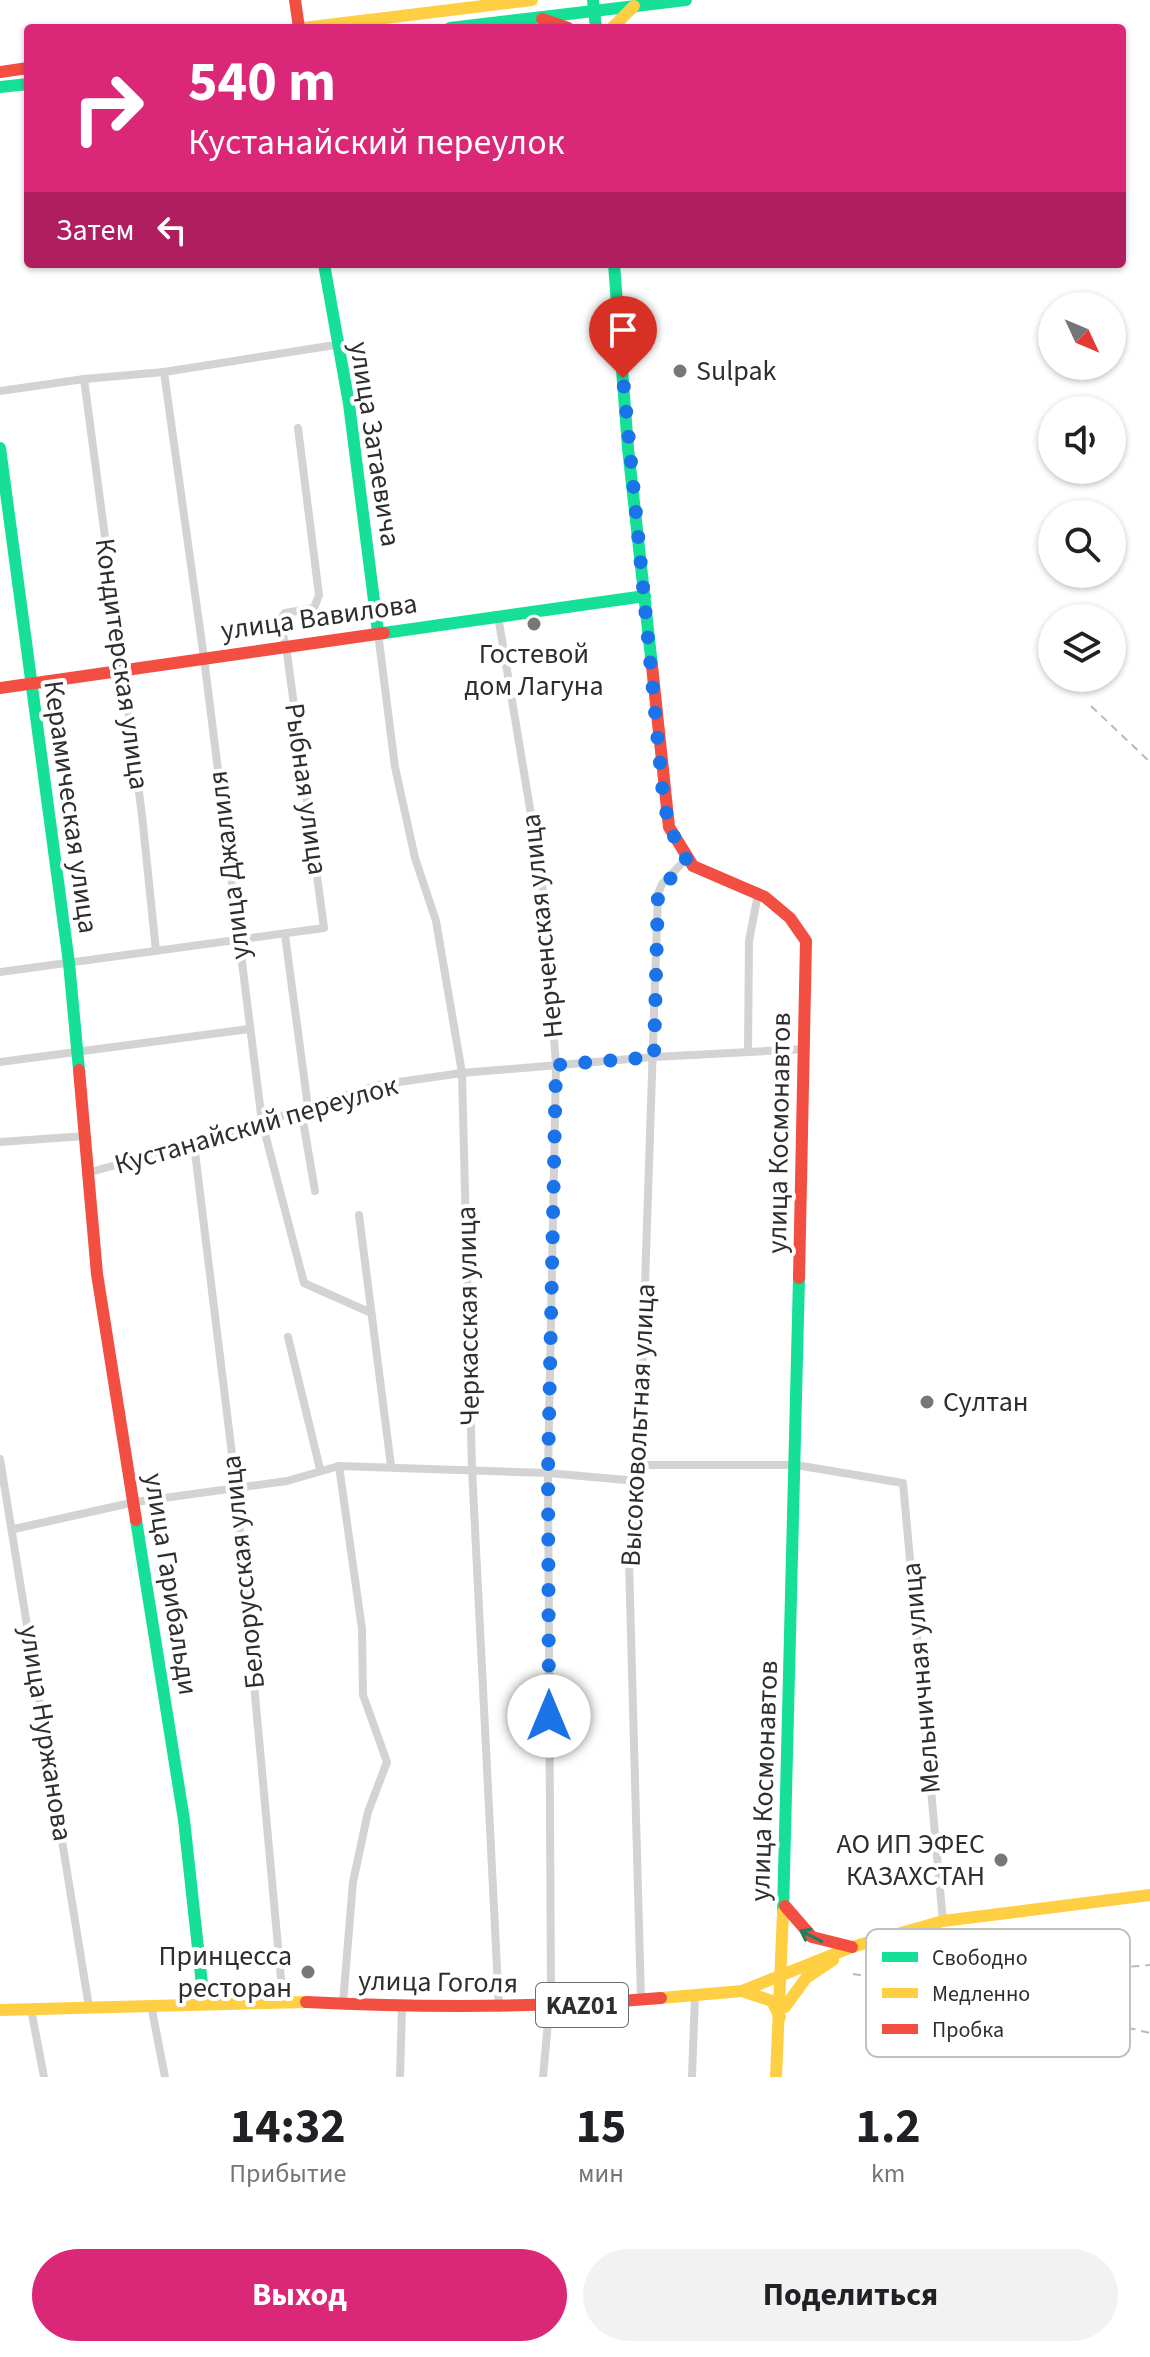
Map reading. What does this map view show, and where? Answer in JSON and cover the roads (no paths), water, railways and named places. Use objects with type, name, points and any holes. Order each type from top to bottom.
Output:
[{"type":"main road","points":[[334,24],[532,0]]},
{"type":"main road","points":[[485,24],[538,18],[594,6],[635,6],[686,0]]},
{"type":"main road","points":[[296,3],[300,24]]},
{"type":"main road","points":[[616,24],[635,6]]},
{"type":"main road","points":[[538,18],[556,24]]},
{"type":"main road","points":[[0,72],[24,69]]},
{"type":"main road","points":[[0,87],[24,84]]},
{"type":"main road","name":"улица Затаевича","points":[[325,268],[335,345],[349,404],[378,632]]},
{"type":"main road","points":[[614,268],[628,448],[663,795],[669,827],[686,859]]},
{"type":"main road","name":"Керамическая улица","points":[[0,448],[69,963],[90,1172]]},
{"type":"main road","name":"улица Вавилова","points":[[0,688],[645,596]]},
{"type":"main road","name":"улица Космонавтов","points":[[686,859],[693,866],[758,894],[790,918],[806,941],[796,1465],[781,2020],[776,2077]]},
{"type":"main road","name":"улица Гарибальди","points":[[90,1172],[97,1274],[184,1820],[204,2003]]},
{"type":"main road","name":"улица Гоголя","points":[[915,1929],[943,1921],[1150,1895]]},
{"type":"main road","points":[[784,1904],[798,1929],[814,1940],[852,1947]]},
{"type":"main road","name":"улица Гоголя","points":[[0,2010],[283,2001],[499,2008],[641,2001],[742,1991],[866,1943]]},
{"type":"main road","points":[[781,2020],[786,2001],[806,1978],[852,1947]]},
{"type":"main road","points":[[742,1991],[772,2001],[781,2020]]},
{"type":"street","points":[[0,391],[164,372],[335,345]]},
{"type":"street","name":"улица Джалиля","points":[[164,372],[204,658],[262,1122],[304,1283],[369,1312]]},
{"type":"street","name":"Кондитерская улица","points":[[84,379],[142,815],[156,951]]},
{"type":"street","name":"Рыбная улица","points":[[285,935],[320,930],[325,922],[286,646],[279,621],[282,615],[314,608],[319,595],[298,428]]},
{"type":"street","name":"Нерченская улица","points":[[498,616],[542,881],[556,1065],[548,1473],[549,2007],[543,2077]]},
{"type":"street","name":"Черкасская улица","points":[[378,632],[395,767],[415,858],[436,921],[462,1073],[472,1469],[499,2008]]},
{"type":"street","name":"Высоковольтная улица","points":[[641,2001],[629,1562],[639,1465],[658,894],[686,859]]},
{"type":"street","points":[[748,1052],[749,941],[758,894]]},
{"type":"street","points":[[0,972],[285,935],[315,1191]]},
{"type":"street","points":[[0,1062],[249,1029]]},
{"type":"street","name":"Кустанайский переулок","points":[[90,1172],[194,1144],[378,1085],[462,1073],[556,1065],[806,1049]]},
{"type":"street","name":"Кустанайский переулок","points":[[0,1142],[85,1136]]},
{"type":"street","name":"Белорусская улица","points":[[194,1144],[236,1487],[283,2001]]},
{"type":"street","points":[[359,1215],[391,1466]]},
{"type":"street","points":[[288,1337],[320,1469]]},
{"type":"street","name":"улица Нуржанова","points":[[0,1459],[14,1529],[89,2007]]},
{"type":"street","points":[[639,1465],[796,1465]]},
{"type":"street","name":"Мельничная улица","points":[[796,1465],[903,1483],[943,1921]]},
{"type":"street","points":[[14,1529],[135,1502],[287,1481],[339,1466],[472,1469],[637,1481]]},
{"type":"street","points":[[339,1466],[362,1629],[363,1695],[387,1762],[384,1778],[368,1812],[353,1882],[342,2004]]},
{"type":"street","points":[[692,2077],[695,1995]]},
{"type":"street","points":[[151,2005],[165,2077]]},
{"type":"street","points":[[400,2077],[402,2007]]},
{"type":"street","points":[[31,2009],[44,2077]]},
{"type":"railway","points":[[1091,706],[1150,762]]},
{"type":"railway","points":[[1130,1967],[1150,1965]]},
{"type":"railway","points":[[853,1974],[866,1976]]},
{"type":"railway","points":[[1130,2028],[1150,2033]]},
{"type":"place","name":"Sulpak","points":[[680,371]]},
{"type":"place","name":"Гостевой дом Лагуна","points":[[534,624]]},
{"type":"place","name":"Султан","points":[[927,1402]]},
{"type":"place","name":"АО ИП ЭФЕС КАЗАХСТАН","points":[[1001,1860]]},
{"type":"place","name":"Принцесса ресторан","points":[[308,1972]]}]
